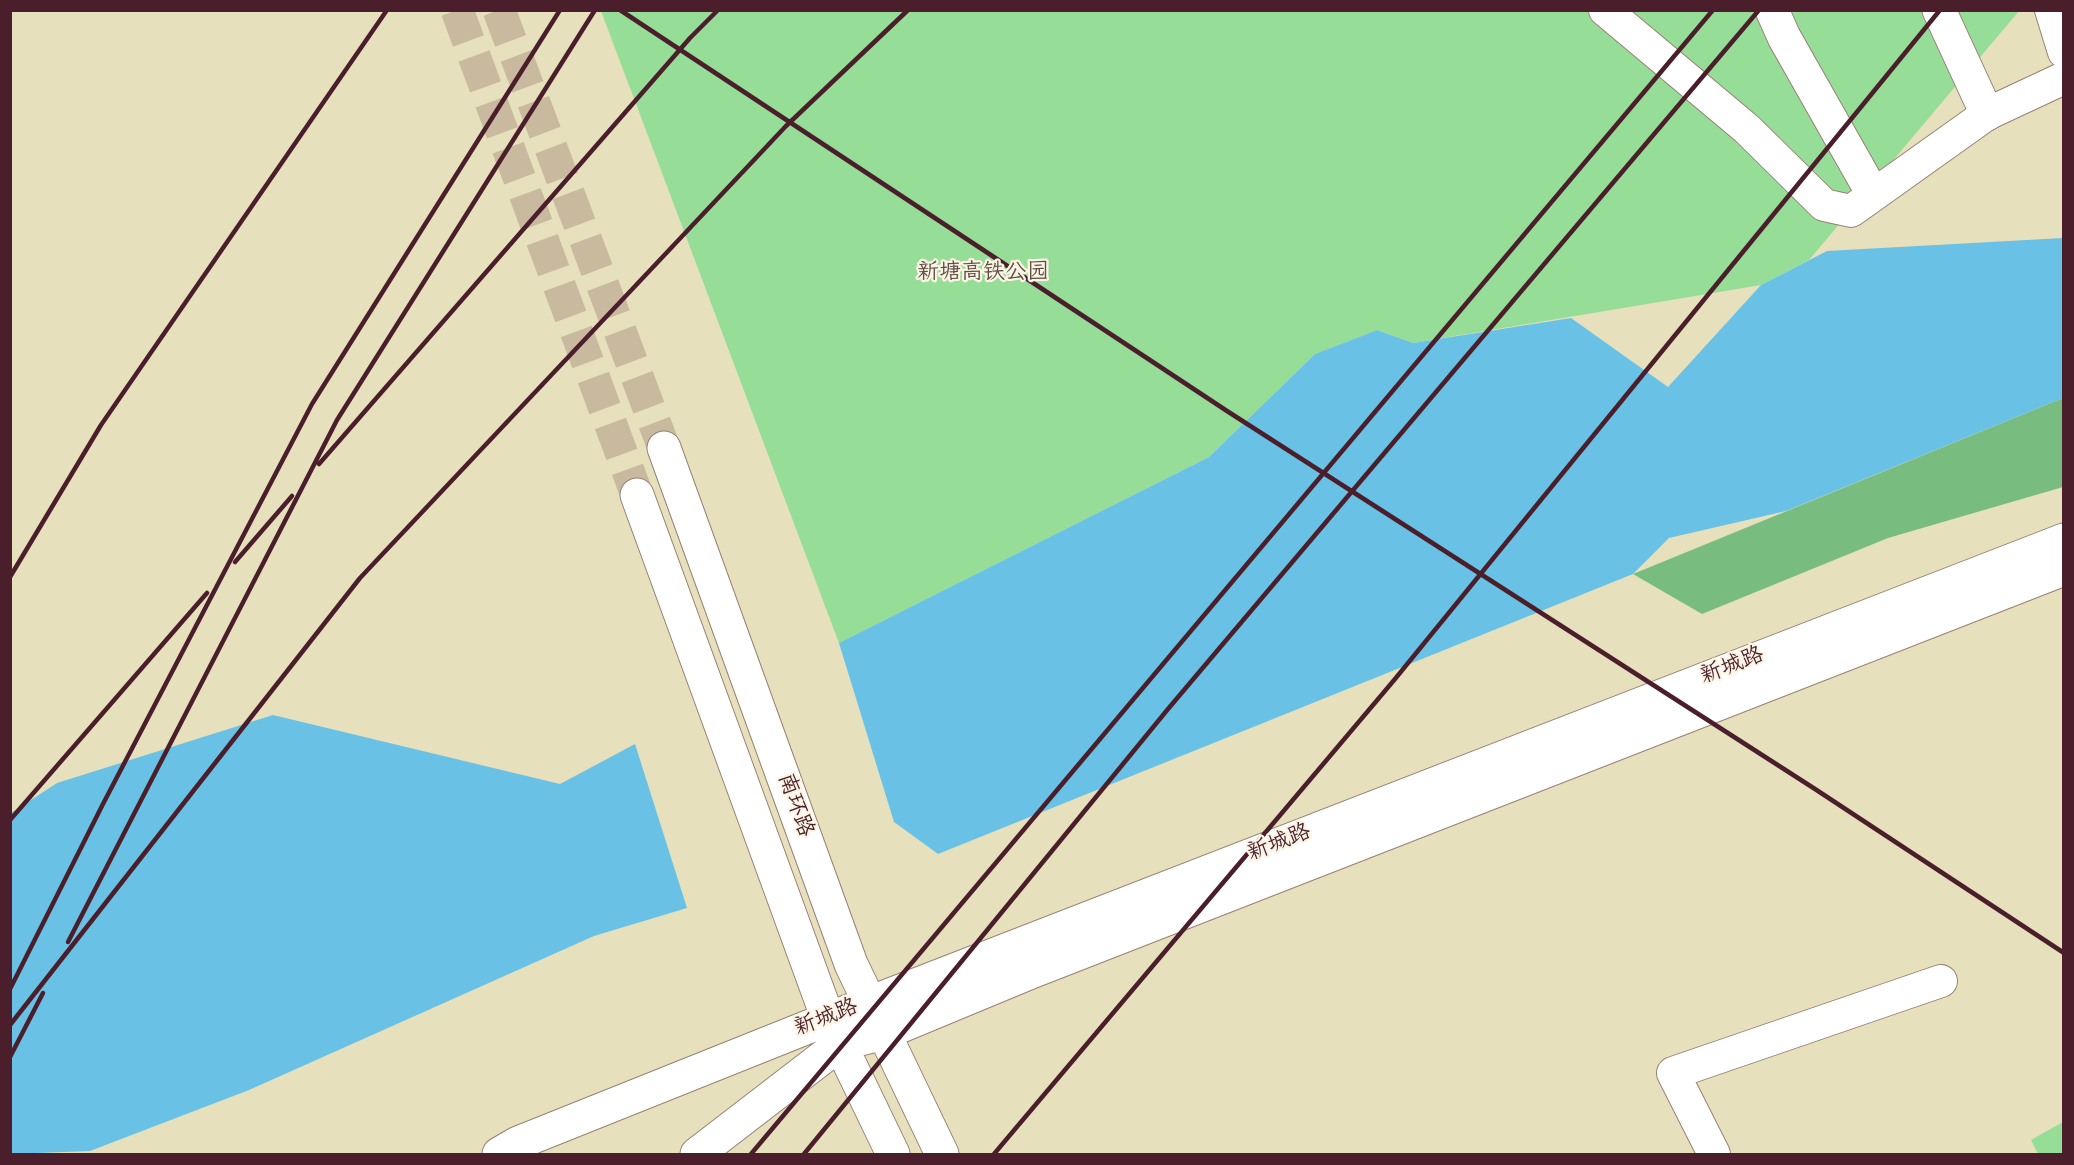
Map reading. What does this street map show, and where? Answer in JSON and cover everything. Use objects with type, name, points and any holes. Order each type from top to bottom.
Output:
[{"type":"main road","points":[[1772,10],[1784,37],[1873,194]]},
{"type":"main road","points":[[1939,10],[1987,114]]},
{"type":"main road","name":"南环路","points":[[664,448],[851,964],[942,1155]]},
{"type":"main road","name":"南环路","points":[[637,495],[834,1032],[893,1155]]},
{"type":"main road","name":"新城路","points":[[697,1155],[834,1032],[870,1003],[2064,540]]},
{"type":"main road","name":"新城路","points":[[499,1155],[529,1139],[834,1032],[884,1033],[1031,972],[2064,569]]},
{"type":"street","points":[[1605,10],[1747,129],[1824,205],[1851,211],[1987,114],[2064,78]]},
{"type":"street","points":[[2051,10],[2064,52]]},
{"type":"street","points":[[1714,1155],[1673,1073],[1941,981]]},
{"type":"green space","name":"新塘高铁公园","points":[[601,11],[2019,11],[1809,260],[1761,285],[1413,343],[1377,330],[1315,354],[1209,457],[839,643]]},
{"type":"green space","points":[[2063,398],[2063,487],[1888,538],[1702,614],[1633,574]]},
{"type":"green space","points":[[2063,1122],[2063,1154],[2038,1154],[2031,1140]]},
{"type":"water","points":[[2063,238],[2063,398],[1786,511],[1669,538],[1633,574],[938,854],[894,822],[839,643],[1209,457],[1315,354],[1377,330],[1413,343],[1571,318],[1668,387],[1761,285],[1827,251]]},
{"type":"water","points":[[273,715],[560,784],[635,744],[687,908],[594,936],[249,1090],[90,1151],[11,1154],[11,813],[57,783]]},
{"type":"tunnel","points":[[457,10],[637,495]]},
{"type":"tunnel","points":[[499,10],[664,448]]},
{"type":"railway","points":[[10,577],[101,425],[387,10]]},
{"type":"railway","points":[[10,989],[104,802],[312,404],[560,10]]},
{"type":"railway","points":[[68,942],[337,420],[595,10]]},
{"type":"railway","points":[[620,10],[1227,411],[1815,789],[2064,953]]},
{"type":"railway","points":[[319,464],[690,38],[718,10]]},
{"type":"railway","points":[[10,1025],[360,578],[786,126],[908,10]]},
{"type":"railway","points":[[751,1154],[1713,10]]},
{"type":"railway","points":[[804,1154],[1168,709],[1759,10]]},
{"type":"railway","points":[[994,1154],[1395,679],[1940,10]]},
{"type":"railway","points":[[235,562],[292,496]]},
{"type":"railway","points":[[10,820],[207,593]]},
{"type":"railway","points":[[10,1057],[43,993]]}]
